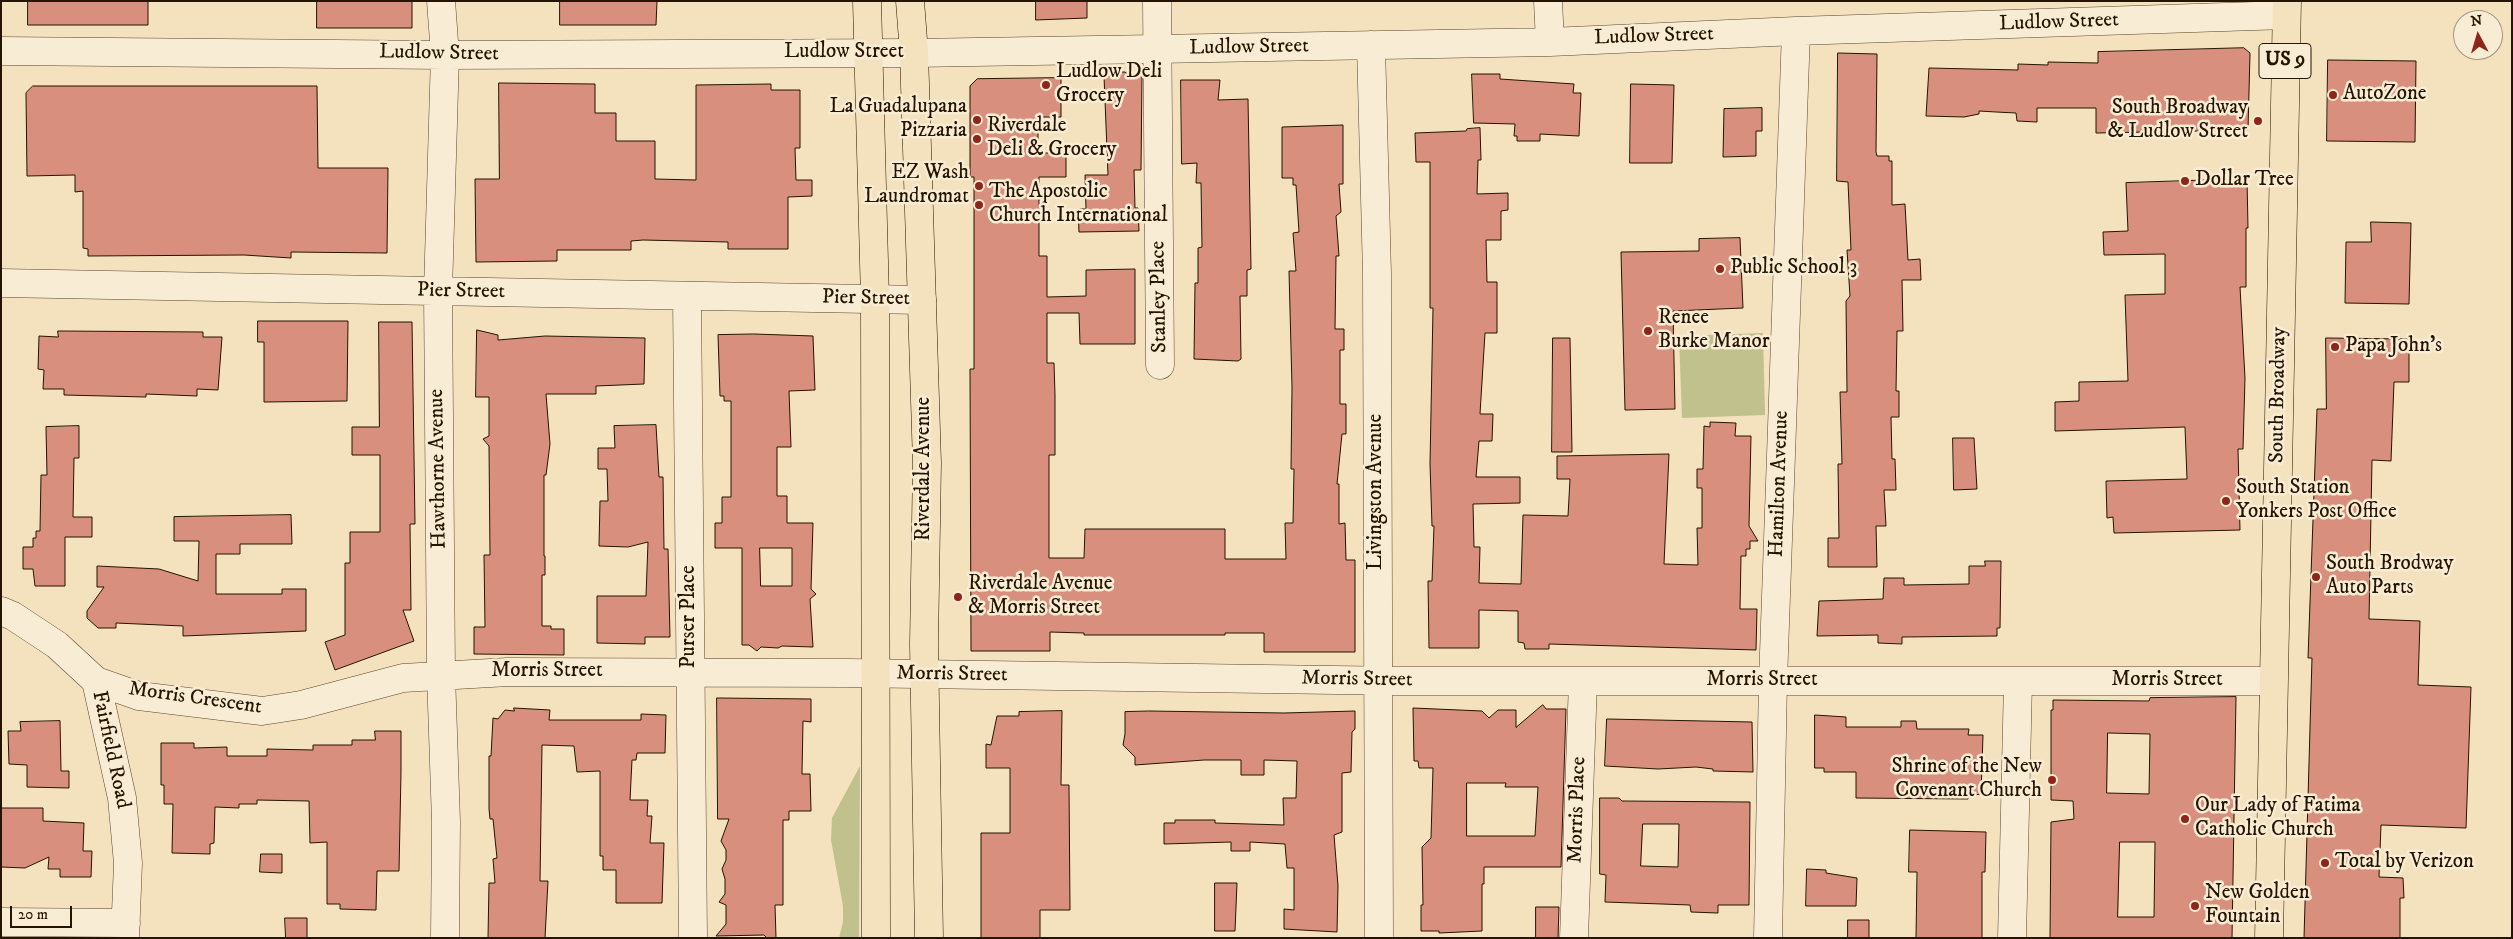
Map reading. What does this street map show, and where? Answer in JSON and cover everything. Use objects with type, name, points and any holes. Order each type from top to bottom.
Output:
[{"type":"main road","points":[[867,1],[876,299],[876,938]]},
{"type":"main road","name":"Riverdale Avenue","points":[[910,1],[914,53],[927,463],[925,674],[929,938]]},
{"type":"main road","name":"South Broadway","points":[[2269,938],[2272,681],[2286,8]]},
{"type":"street","name":"Hawthorne Avenue","points":[[441,1],[445,55],[438,291],[441,674],[446,822],[445,938]]},
{"type":"street","name":"Stanley Place","points":[[1157,1],[1160,365]]},
{"type":"street","points":[[1548,1],[1550,42]]},
{"type":"street","name":"Ludlow Street","points":[[1,50],[445,55],[914,53],[1550,42],[2286,8]]},
{"type":"street","name":"Hamilton Avenue","points":[[1768,938],[1773,681],[1796,31]]},
{"type":"street","name":"Livingston Avenue","points":[[1371,45],[1377,274],[1379,938]]},
{"type":"street","name":"Pier Street","points":[[1,283],[922,300]]},
{"type":"street","name":"Purser Place","points":[[688,296],[693,938]]},
{"type":"street","name":"Fairfield Road","points":[[1,610],[57,645],[96,681],[122,798],[128,863],[126,931]]},
{"type":"street","name":"Morris Street","points":[[441,674],[691,672],[1377,680],[2272,681]]},
{"type":"street","name":"Morris Crescent","points":[[96,681],[139,696],[262,711],[301,705],[403,678],[441,674]]},
{"type":"street","name":"Morris Place","points":[[1574,938],[1583,681]]},
{"type":"street","points":[[2012,938],[2018,682]]},
{"type":"street","points":[[1,922],[126,931]]},
{"type":"green space","points":[[1763,333],[1765,415],[1682,418],[1679,336]]},
{"type":"green space","points":[[860,766],[859,938],[839,938],[843,922],[843,906],[831,840],[832,818]]},
{"type":"building","points":[[28,1],[148,1],[148,25],[28,25]]},
{"type":"building","points":[[317,1],[412,1],[412,28],[317,28]]},
{"type":"building","points":[[560,1],[657,1],[656,25],[560,25]]},
{"type":"building","points":[[1036,1],[1087,1],[1087,18],[1036,20]]},
{"type":"building","points":[[2244,48],[2250,53],[2248,130],[2096,133],[2096,108],[2037,108],[2037,122],[2017,121],[2016,113],[1979,111],[1979,114],[1964,117],[1926,116],[1929,68],[2018,70],[2018,64],[2048,65],[2048,62],[2098,63],[2098,52]]},
{"type":"building","points":[[1838,53],[1877,54],[1876,152],[1877,156],[1889,156],[1889,161],[1892,161],[1892,205],[1905,204],[1908,260],[1920,259],[1921,280],[1902,280],[1903,331],[1897,331],[1896,391],[1899,391],[1899,417],[1891,417],[1892,459],[1895,459],[1896,490],[1884,490],[1886,526],[1876,526],[1877,567],[1828,567],[1828,538],[1839,538],[1838,464],[1842,464],[1840,392],[1847,392],[1846,301],[1850,296],[1847,250],[1851,250],[1848,182],[1837,181]]},
{"type":"building","points":[[2328,60],[2416,61],[2415,142],[2327,141]]},
{"type":"building","points":[[1119,72],[1125,72],[1129,75],[1141,73],[1142,76],[1141,170],[1134,170],[1135,208],[1138,208],[1139,231],[1079,232],[1078,209],[1086,209],[1085,175],[1108,175],[1104,76],[1113,76]]},
{"type":"building","points":[[1472,74],[1500,74],[1500,79],[1574,84],[1573,93],[1581,93],[1579,136],[1540,134],[1540,141],[1517,141],[1517,136],[1514,136],[1515,124],[1474,123]]},
{"type":"building","points":[[1061,78],[1061,117],[1038,117],[1038,153],[1066,153],[1066,177],[1039,177],[1039,256],[1047,256],[1047,297],[1086,296],[1086,270],[1135,269],[1135,344],[1080,344],[1079,313],[1047,313],[1047,363],[1054,363],[1055,395],[1055,455],[1049,455],[1049,558],[1084,558],[1085,529],[1225,529],[1225,559],[1286,559],[1285,523],[1293,523],[1294,469],[1291,469],[1292,387],[1289,271],[1296,271],[1293,233],[1299,232],[1296,185],[1293,185],[1293,178],[1282,178],[1282,127],[1343,125],[1343,184],[1339,184],[1341,212],[1336,216],[1339,256],[1336,256],[1335,329],[1344,329],[1344,350],[1340,350],[1340,404],[1346,404],[1346,434],[1342,434],[1337,484],[1339,484],[1339,524],[1345,523],[1346,560],[1355,560],[1355,652],[1264,652],[1264,633],[1225,633],[1225,635],[1084,635],[1084,633],[1050,632],[1050,651],[971,651],[970,369],[974,369],[974,177],[970,177],[970,86],[977,79]]},
{"type":"building","points":[[1181,80],[1220,80],[1218,100],[1248,99],[1251,269],[1247,270],[1247,296],[1240,296],[1241,359],[1238,361],[1194,359],[1195,283],[1198,283],[1198,248],[1202,247],[1201,183],[1196,183],[1197,163],[1182,164]]},
{"type":"building","points":[[499,83],[595,84],[595,113],[616,113],[616,141],[655,141],[655,179],[696,180],[696,85],[771,84],[771,90],[800,90],[800,148],[795,148],[796,180],[812,180],[812,196],[788,197],[788,249],[728,249],[728,242],[643,240],[631,241],[631,250],[557,250],[557,261],[476,262],[475,179],[499,179]]},
{"type":"building","points":[[1631,84],[1674,85],[1672,163],[1630,163]]},
{"type":"building","points":[[33,86],[317,86],[318,168],[388,168],[387,253],[291,252],[291,258],[244,255],[88,256],[88,249],[83,248],[83,191],[75,192],[75,175],[27,176],[26,93]]},
{"type":"building","points":[[1762,108],[1762,131],[1756,131],[1756,156],[1723,157],[1724,109]]},
{"type":"building","points":[[1480,128],[1481,160],[1478,160],[1477,194],[1508,193],[1508,210],[1501,211],[1501,240],[1486,240],[1487,282],[1497,282],[1497,333],[1485,333],[1480,414],[1493,414],[1492,441],[1479,441],[1476,477],[1520,477],[1520,503],[1473,504],[1474,547],[1480,547],[1479,583],[1521,584],[1523,515],[1568,516],[1570,479],[1557,479],[1557,456],[1669,454],[1664,564],[1698,565],[1697,528],[1702,528],[1702,488],[1697,488],[1697,469],[1703,469],[1704,426],[1710,427],[1710,422],[1736,423],[1735,436],[1751,436],[1749,526],[1758,541],[1750,541],[1750,549],[1746,549],[1746,556],[1741,556],[1740,609],[1757,609],[1756,650],[1549,644],[1549,649],[1525,649],[1524,643],[1518,642],[1518,611],[1479,610],[1479,648],[1429,648],[1428,581],[1432,581],[1434,526],[1432,526],[1430,464],[1433,308],[1430,308],[1430,162],[1416,162],[1415,133],[1466,131],[1467,129]]},
{"type":"building","points":[[2247,179],[2246,287],[2240,287],[2245,378],[2243,449],[2238,449],[2240,530],[2114,533],[2113,517],[2107,518],[2106,481],[2187,479],[2185,427],[2055,431],[2055,402],[2079,401],[2079,382],[2128,381],[2125,295],[2165,294],[2165,254],[2104,255],[2103,232],[2128,231],[2126,183]]},
{"type":"building","points":[[2371,222],[2411,223],[2409,304],[2345,303],[2346,242],[2371,242]]},
{"type":"building","name":"Renee Burke Manor","points":[[1740,238],[1743,308],[1673,311],[1675,409],[1625,410],[1621,252],[1699,251],[1699,239]]},
{"type":"building","points":[[258,321],[348,321],[347,401],[264,402],[264,342],[258,342]]},
{"type":"building","points":[[379,322],[412,322],[415,524],[410,524],[411,610],[403,610],[414,641],[335,670],[325,642],[345,635],[345,563],[350,563],[350,532],[380,532],[380,455],[352,455],[352,427],[379,427]]},
{"type":"building","points":[[477,330],[498,335],[498,340],[545,336],[645,338],[644,384],[596,386],[596,394],[546,394],[550,444],[546,475],[544,475],[545,575],[542,575],[542,626],[551,626],[551,629],[564,629],[564,655],[474,654],[474,627],[485,627],[484,555],[490,555],[489,446],[483,439],[489,436],[489,397],[476,397]]},
{"type":"building","points":[[58,331],[203,332],[203,337],[222,337],[218,390],[197,389],[197,396],[146,394],[146,397],[64,395],[64,389],[43,389],[44,370],[38,369],[39,336],[58,337]]},
{"type":"building","points":[[718,335],[813,336],[815,390],[789,391],[791,447],[777,447],[777,496],[787,496],[787,523],[813,523],[811,589],[816,594],[810,599],[813,647],[761,647],[757,651],[749,645],[742,645],[742,548],[715,548],[715,523],[722,523],[722,497],[731,497],[731,401],[724,401],[724,396],[720,396]],"holes":[[[760,548],[792,548],[792,586],[761,586]]]},
{"type":"building","points":[[1553,338],[1570,338],[1572,452],[1552,452]]},
{"type":"building","points":[[2326,338],[2409,339],[2409,382],[2394,382],[2391,461],[2372,460],[2369,619],[2420,621],[2418,685],[2471,687],[2466,828],[2381,825],[2379,877],[2403,878],[2404,898],[2400,898],[2400,938],[2304,938],[2312,658],[2308,658],[2317,409],[2326,409]]},
{"type":"building","points":[[656,425],[659,477],[663,477],[664,549],[668,549],[670,637],[645,637],[645,644],[597,643],[597,596],[646,596],[648,542],[628,547],[599,546],[600,501],[608,501],[607,469],[598,469],[598,448],[615,448],[614,426]]},
{"type":"building","points":[[79,426],[79,458],[74,458],[73,517],[92,517],[92,537],[65,537],[65,586],[35,586],[33,569],[23,569],[23,547],[33,547],[33,538],[36,538],[36,531],[40,531],[41,475],[47,475],[46,427]]},
{"type":"building","points":[[1953,438],[1974,438],[1977,489],[1954,490]]},
{"type":"building","points":[[291,515],[292,544],[240,544],[240,554],[216,554],[216,594],[282,594],[282,589],[306,589],[306,631],[183,636],[183,626],[116,623],[116,628],[98,628],[87,618],[87,611],[104,587],[97,587],[97,566],[159,569],[198,581],[199,541],[174,541],[174,517]]},
{"type":"building","points":[[1985,561],[2001,561],[2000,628],[1997,628],[1997,636],[1902,637],[1902,644],[1878,643],[1878,635],[1817,636],[1819,601],[1883,599],[1884,578],[1904,578],[1904,585],[1969,584],[1969,566],[1985,566]]},
{"type":"building","points":[[2236,697],[2232,938],[2050,938],[2051,822],[2074,819],[2073,801],[2051,800],[2051,710],[2053,710],[2053,700],[2149,701],[2150,698]],"holes":[[[2108,733],[2150,734],[2149,794],[2107,793]],[[2120,842],[2155,842],[2154,917],[2118,917]]]},
{"type":"building","points":[[717,698],[811,699],[811,722],[803,721],[802,774],[810,774],[811,811],[789,811],[789,820],[783,820],[783,905],[775,905],[776,938],[767,938],[764,935],[716,936],[726,924],[726,905],[719,902],[725,894],[725,879],[722,869],[726,860],[726,850],[721,841],[729,819],[718,819]]},
{"type":"building","points":[[1543,705],[1546,709],[1566,709],[1561,867],[1484,867],[1482,931],[1439,933],[1439,931],[1421,931],[1421,905],[1423,905],[1422,847],[1431,838],[1433,768],[1419,768],[1418,761],[1414,761],[1413,708],[1482,711],[1489,718],[1498,710],[1516,710],[1516,727]],"holes":[[[1467,783],[1506,783],[1505,787],[1538,787],[1535,836],[1467,836]]]},
{"type":"building","points":[[514,708],[550,710],[549,720],[641,720],[641,714],[666,715],[665,753],[637,753],[636,760],[632,760],[630,800],[648,800],[647,816],[652,816],[650,843],[664,843],[662,903],[616,903],[616,870],[603,870],[603,856],[600,856],[600,771],[577,772],[574,746],[542,745],[540,881],[548,881],[545,938],[488,938],[489,883],[495,883],[493,859],[497,858],[493,819],[490,819],[489,809],[489,756],[491,756],[493,718],[498,719],[505,710],[514,711]]},
{"type":"building","points":[[1062,711],[1061,785],[1069,785],[1070,910],[1040,910],[1040,938],[981,938],[981,833],[1010,833],[1010,768],[986,768],[986,744],[991,745],[997,716],[1019,716],[1019,712]]},
{"type":"building","points":[[1355,711],[1355,729],[1352,732],[1351,772],[1342,773],[1342,832],[1334,835],[1338,886],[1337,932],[1284,929],[1284,909],[1294,910],[1294,868],[1287,868],[1285,844],[1250,842],[1250,851],[1231,851],[1231,842],[1164,844],[1164,823],[1175,823],[1175,820],[1215,820],[1215,823],[1284,825],[1283,798],[1296,798],[1297,761],[1264,760],[1264,775],[1241,775],[1241,760],[1204,760],[1135,765],[1135,757],[1123,745],[1125,712],[1284,713]]},
{"type":"building","points":[[1815,715],[1846,717],[1846,727],[1901,727],[1901,721],[1916,721],[1917,729],[1969,729],[1968,735],[1983,735],[1981,794],[1968,796],[1968,799],[1856,798],[1856,772],[1824,772],[1824,768],[1815,768]]},
{"type":"building","points":[[1607,719],[1752,722],[1753,772],[1713,771],[1713,769],[1696,767],[1658,769],[1605,766]]},
{"type":"building","points":[[60,721],[61,771],[69,771],[69,788],[27,787],[27,765],[9,764],[8,731],[21,731],[20,722]]},
{"type":"building","points":[[375,731],[401,731],[399,871],[377,871],[376,910],[340,909],[340,904],[327,904],[327,842],[310,843],[309,801],[257,800],[257,804],[239,804],[239,808],[215,807],[214,843],[210,844],[210,854],[172,853],[173,804],[164,804],[164,785],[161,785],[161,743],[194,743],[194,748],[227,747],[227,756],[267,756],[267,749],[313,750],[313,745],[352,745],[352,740],[375,740]]},
{"type":"building","points":[[1600,798],[1619,798],[1622,801],[1750,802],[1749,905],[1718,905],[1718,913],[1691,912],[1690,905],[1605,902],[1606,875],[1600,874]],"holes":[[[1643,824],[1679,824],[1678,867],[1641,866]]]},
{"type":"building","points":[[1,808],[43,808],[43,821],[84,823],[83,851],[92,851],[91,877],[60,877],[60,869],[48,869],[49,857],[25,868],[1,867]]},
{"type":"building","points":[[1910,830],[1986,832],[1985,872],[1982,872],[1982,938],[1916,938],[1917,872],[1909,872]]},
{"type":"building","points":[[261,854],[282,854],[282,873],[260,872]]},
{"type":"building","points":[[1807,869],[1826,870],[1826,873],[1857,878],[1856,906],[1806,906]]},
{"type":"building","points":[[1215,883],[1237,883],[1235,931],[1215,931]]},
{"type":"building","points":[[1536,907],[1559,907],[1558,938],[1536,938]]},
{"type":"building","points":[[285,918],[307,918],[307,938],[286,938]]},
{"type":"building","points":[[1848,920],[1869,920],[1869,938],[1848,938]]},
{"type":"place","name":"Ludlow Deli Grocery","points":[[1046,85]]},
{"type":"place","name":"AutoZone","points":[[2333,95]]},
{"type":"place","name":"La Guadalupana Pizzaria","points":[[977,120]]},
{"type":"place","name":"South Broadway & Ludlow Street","points":[[2258,121]]},
{"type":"place","name":"Riverdale Deli & Grocery","points":[[977,139]]},
{"type":"place","name":"Dollar Tree","points":[[2185,181]]},
{"type":"place","name":"EZ Wash Laundromat","points":[[979,186]]},
{"type":"place","name":"The Apostolic Church International","points":[[979,205]]},
{"type":"place","name":"Public School 3","points":[[1720,269]]},
{"type":"place","name":"Renee Burke Manor","points":[[1648,331]]},
{"type":"place","name":"Papa John's","points":[[2335,347]]},
{"type":"place","name":"South Station Yonkers Post Office","points":[[2226,501]]},
{"type":"place","name":"South Brodway Auto Parts","points":[[2316,577]]},
{"type":"place","name":"Riverdale Avenue & Morris Street","points":[[958,597]]},
{"type":"place","name":"Shrine of the New Covenant Church","points":[[2052,780]]},
{"type":"place","name":"Our Lady of Fatima Catholic Church","points":[[2185,819]]},
{"type":"place","name":"Total by Verizon","points":[[2325,863]]},
{"type":"place","name":"New Golden Fountain","points":[[2195,906]]}]
